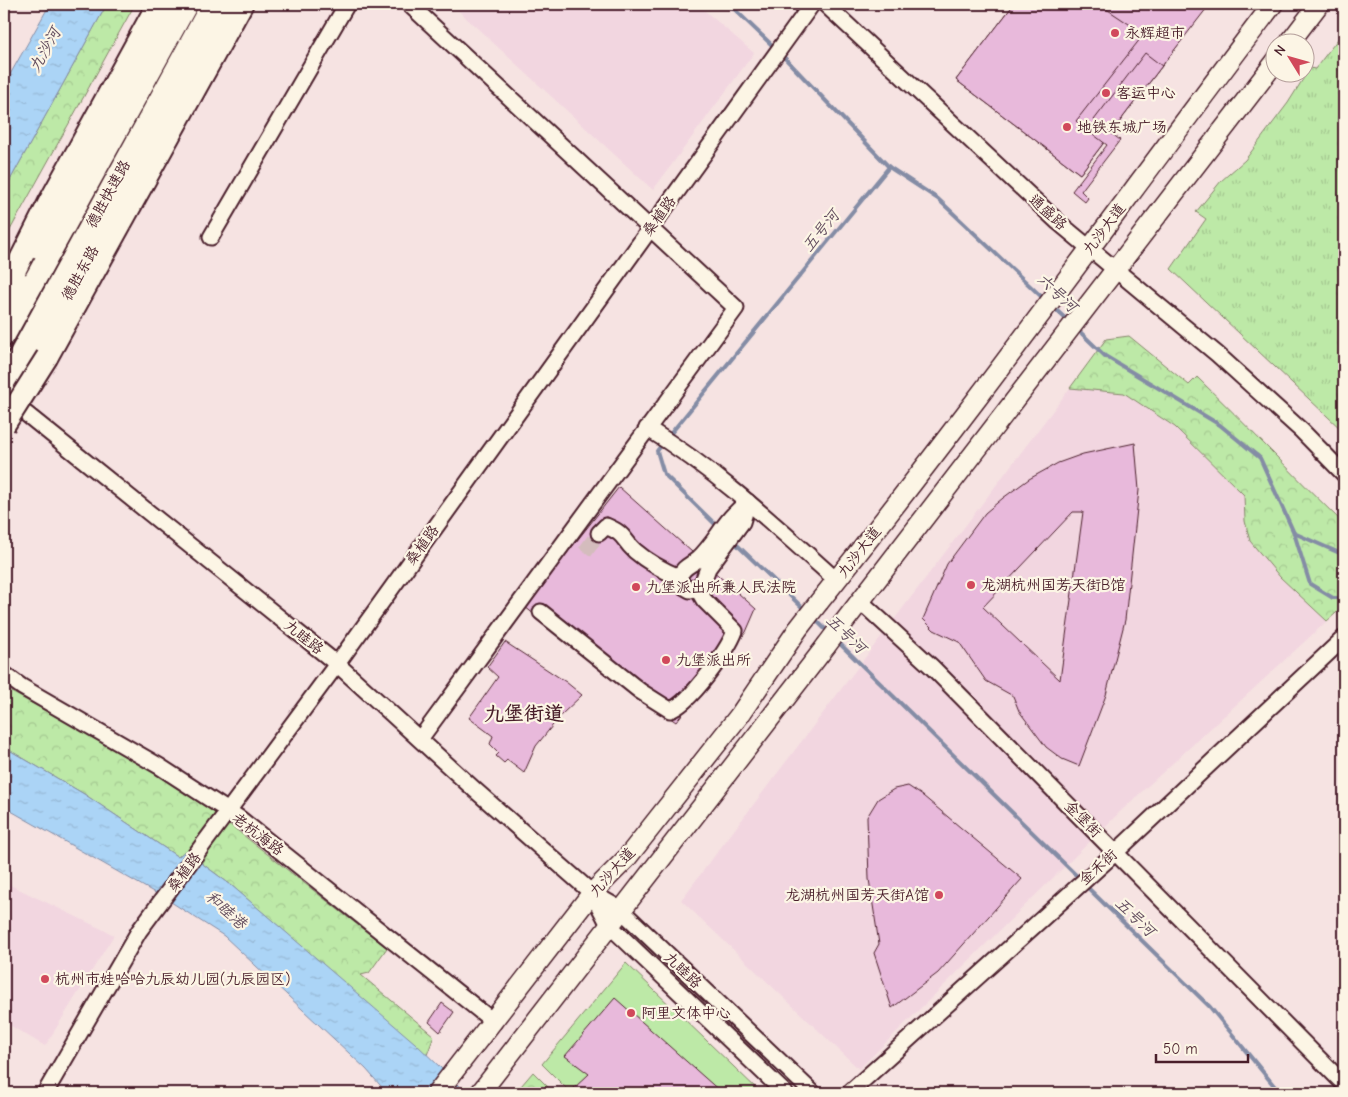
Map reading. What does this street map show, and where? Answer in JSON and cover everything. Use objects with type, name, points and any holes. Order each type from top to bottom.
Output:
[{"type":"highway","points":[[4,292],[50,201],[158,4]]},
{"type":"highway","name":"德胜快速路","points":[[4,336],[187,4]]},
{"type":"highway","name":"德胜快速路","points":[[5,398],[212,4]]},
{"type":"highway","points":[[4,425],[47,357],[242,4]]},
{"type":"main road","points":[[4,308],[172,4]]},
{"type":"main road","name":"德胜东路","points":[[5,398],[229,4]]},
{"type":"main road","name":"九沙大道","points":[[437,1093],[494,1022],[592,893],[626,860],[739,716],[798,629],[1041,316],[1089,248],[1273,4]]},
{"type":"main road","points":[[1298,32],[1319,4]]},
{"type":"main road","name":"九沙大道","points":[[482,1090],[1266,74]]},
{"type":"street","points":[[211,237],[347,4]]},
{"type":"street","points":[[409,4],[736,308],[420,740]]},
{"type":"street","name":"桑植路","points":[[45,1093],[140,931],[337,664],[812,4]]},
{"type":"street","name":"通盛路","points":[[825,4],[1058,222],[1217,354],[1302,431],[1344,474]]},
{"type":"street","name":"九睦路","points":[[5,398],[337,664],[592,893],[620,909],[813,1093]]},
{"type":"street","points":[[647,428],[685,452],[748,502],[836,580]]},
{"type":"street","points":[[599,533],[606,526],[622,533],[633,549],[656,568],[679,577],[683,586],[690,590],[702,584],[720,540],[730,526],[742,522],[748,502]]},
{"type":"street","points":[[679,577],[683,568],[697,560],[720,540]]},
{"type":"street","points":[[541,612],[640,691],[670,710],[677,708],[703,680],[732,640],[736,631],[704,600],[697,588]]},
{"type":"street","name":"金堡街","points":[[860,601],[932,667],[1344,1084]]},
{"type":"street","name":"金禾街","points":[[849,1093],[1116,852],[1344,638]]},
{"type":"street","name":"老杭海路","points":[[4,674],[22,687],[159,766],[229,811],[494,1022]]},
{"type":"street","name":"九睦路","points":[[592,893],[609,925],[785,1093]]},
{"type":"shaded area","points":[[451,4],[697,4],[754,53],[653,190]]},
{"type":"shaded area","points":[[1070,388],[1124,392],[1175,427],[1244,495],[1245,521],[1280,577],[1327,621],[1123,809],[859,1069],[681,900]]},
{"type":"shaded area","name":"杭州市娃哈哈九辰幼儿园(九辰园区)","points":[[4,882],[114,935],[45,1046],[4,1022]]},
{"type":"green space","points":[[107,4],[135,4],[4,241],[4,191]]},
{"type":"green space","points":[[1344,31],[1344,432],[1171,269],[1206,219],[1196,212],[1221,181],[1245,160],[1288,103],[1301,82],[1316,82],[1316,68]]},
{"type":"green space","points":[[1129,336],[1189,385],[1197,377],[1344,524],[1344,606],[1327,621],[1280,577],[1250,541],[1245,521],[1244,495],[1175,427],[1124,393],[1070,388],[1106,339]]},
{"type":"green space","points":[[4,688],[121,752],[201,802],[387,948],[369,973],[361,975],[434,1036],[427,1055],[231,885],[185,851],[178,857],[84,794],[4,747]]},
{"type":"green space","name":"阿里文体中心","points":[[626,963],[761,1093],[571,1093],[542,1064]]},
{"type":"green space","points":[[533,1072],[554,1093],[515,1093]]},
{"type":"water","name":"九沙河","points":[[50,4],[107,4],[4,191],[4,85]]},
{"type":"water","name":"和睦港","points":[[4,747],[84,794],[178,857],[185,851],[231,885],[415,1043],[467,1093],[387,1093],[366,1069],[224,936],[171,902],[4,807]]},
{"type":"building","name":"地铁东城广场","points":[[1014,4],[1209,4],[1080,174],[956,80]]},
{"type":"building","name":"地铁东城广场","points":[[1014,4],[1172,4],[1196,21],[1080,174],[956,80]]},
{"type":"building","name":"客运中心","points":[[1099,4],[1210,4],[1162,66],[1145,53],[1094,120],[1120,140],[1081,191],[1088,198],[1085,202],[1072,191],[1107,145],[1076,121],[1144,34]]},
{"type":"building","name":"龙湖杭州国芳天街B馆","points":[[1135,443],[1139,490],[1125,620],[1106,695],[1079,766],[1062,759],[1046,747],[1019,711],[1013,696],[986,681],[959,642],[934,630],[923,619],[947,564],[985,513],[1029,479],[1058,463],[1083,454]],"holes":[[[1073,512],[1083,512],[1060,680],[983,607]]]},
{"type":"building","name":"九堡派出所兼人民法院","points":[[619,487],[756,609],[746,632],[676,722],[631,691],[525,607]]},
{"type":"building","points":[[505,642],[566,682],[582,695],[561,715],[536,746],[524,773],[507,760],[504,763],[496,756],[499,753],[490,744],[493,736],[469,718],[498,677],[487,667]]},
{"type":"building","name":"龙湖杭州国芳天街A馆","points":[[908,786],[923,796],[1022,879],[938,973],[892,1008],[874,953],[879,944],[869,879],[867,817],[878,799],[894,789]]},
{"type":"building","points":[[615,998],[722,1093],[578,1093],[573,1089],[589,1074],[565,1056]]},
{"type":"building","points":[[442,1003],[454,1012],[440,1032],[429,1022]]},
{"type":"waterway","name":"六号河","points":[[729,4],[775,48]]},
{"type":"waterway","name":"六号河","points":[[780,53],[889,167],[938,199],[1045,300]]},
{"type":"waterway","name":"五号河","points":[[667,438],[889,167]]},
{"type":"waterway","name":"六号河","points":[[1052,306],[1069,322]]},
{"type":"waterway","name":"六号河","points":[[1076,328],[1105,356],[1220,425],[1260,458],[1294,533],[1310,584],[1333,598],[1344,598]]},
{"type":"waterway","name":"五号河","points":[[663,443],[657,451],[664,474],[719,528]]},
{"type":"waterway","points":[[1294,533],[1344,555]]},
{"type":"waterway","name":"五号河","points":[[733,541],[806,611]]},
{"type":"waterway","name":"五号河","points":[[813,617],[829,633]]},
{"type":"waterway","name":"五号河","points":[[836,640],[1081,880]]},
{"type":"waterway","name":"五号河","points":[[1085,885],[1210,1007],[1280,1093]]},
{"type":"waterway","points":[[1335,1093],[1341,1087]]},
{"type":"tunnel","points":[[585,552],[599,533]]},
{"type":"place","name":"永辉超市","points":[[1115,33]]},
{"type":"place","name":"客运中心","points":[[1106,93]]},
{"type":"place","name":"地铁东城广场","points":[[1067,127]]},
{"type":"place","name":"龙湖杭州国芳天街B馆","points":[[971,585]]},
{"type":"place","name":"九堡派出所兼人民法院","points":[[636,587]]},
{"type":"place","name":"九堡派出所","points":[[666,660]]},
{"type":"place","name":"龙湖杭州国芳天街A馆","points":[[939,895]]},
{"type":"place","name":"杭州市娃哈哈九辰幼儿园(九辰园区)","points":[[45,979]]},
{"type":"place","name":"阿里文体中心","points":[[631,1013]]},
{"type":"district","name":"九堡街道","points":[[524,713]]}]
